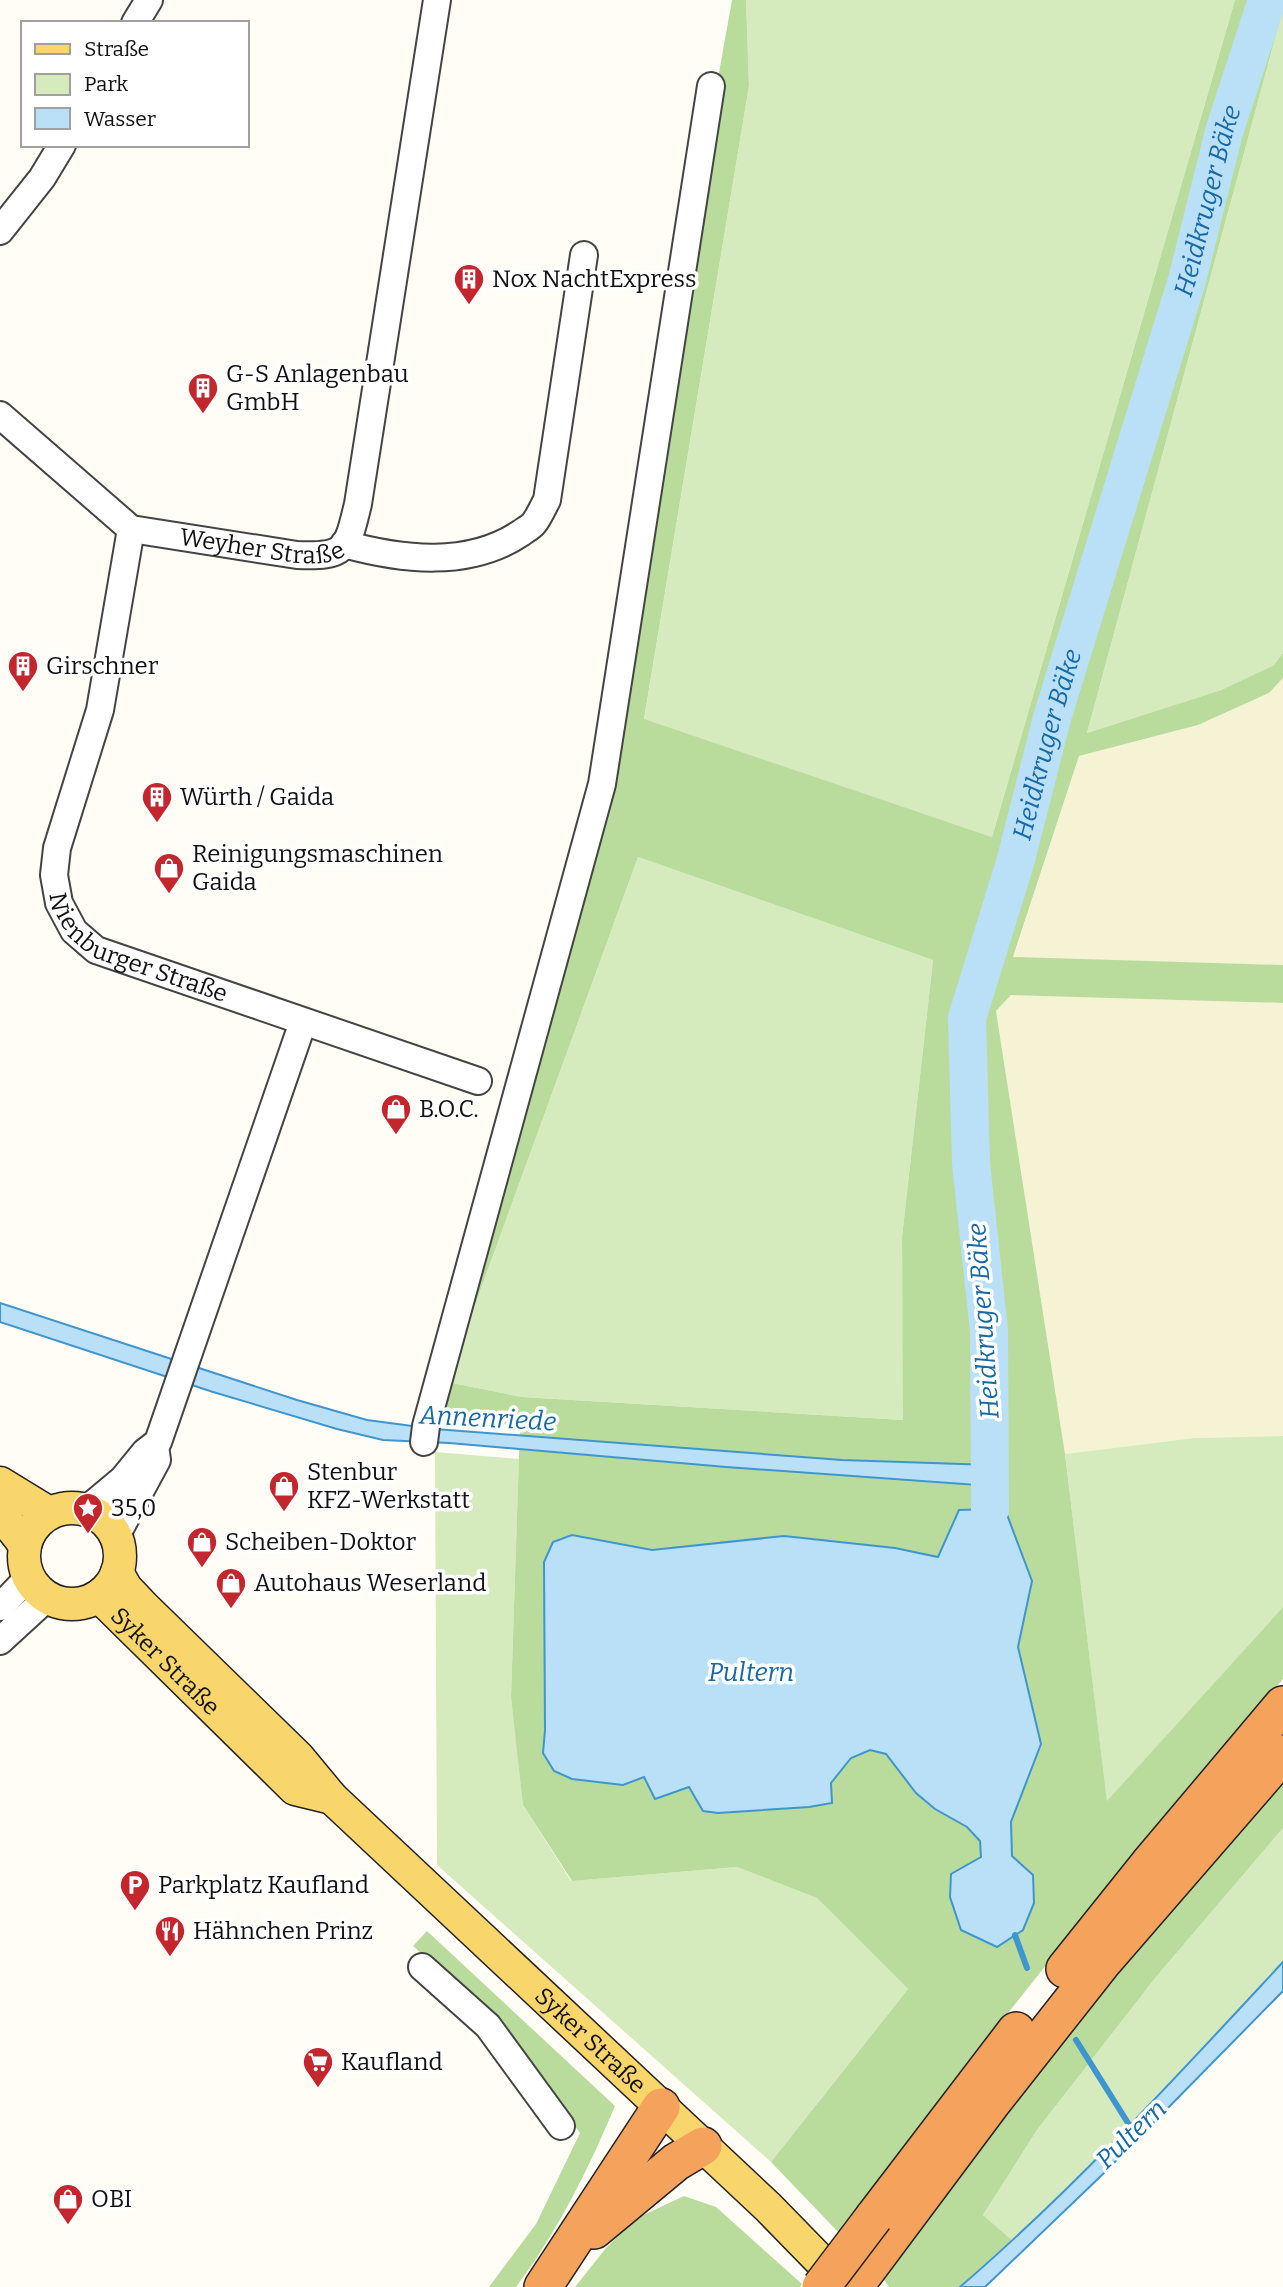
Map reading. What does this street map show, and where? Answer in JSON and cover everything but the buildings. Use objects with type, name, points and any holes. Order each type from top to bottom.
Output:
[{"type":"highway","points":[[854,2287],[882,2228],[958,2104],[1149,1864],[1283,1705]]},
{"type":"highway","points":[[821,2287],[882,2228],[993,2101],[1101,1964],[1283,1754]]},
{"type":"highway","points":[[543,2287],[660,2107]]},
{"type":"highway","points":[[566,2252],[676,2162],[703,2146]]},
{"type":"main road","points":[[0,1483],[49,1513]]},
{"type":"main road","points":[[67,1508],[86,1510],[98,1515],[109,1525],[116,1536],[120,1554],[108,1584],[86,1602],[60,1602],[38,1587],[24,1561],[25,1545],[38,1521],[49,1513],[67,1508]]},
{"type":"main road","points":[[0,1513],[25,1545]]},
{"type":"main road","name":"Syker Straße","points":[[108,1584],[127,1588],[298,1757],[332,1798],[398,1857],[464,1923],[799,2237],[846,2287]]},
{"type":"street","points":[[136,21],[149,0]]},
{"type":"street","name":"Weyher Straße","points":[[131,529],[297,555],[324,556],[339,552],[350,536],[358,504],[437,0]]},
{"type":"street","points":[[425,1434],[603,784],[711,86]]},
{"type":"street","points":[[0,231],[42,178],[61,147]]},
{"type":"street","points":[[344,544],[384,552],[447,558],[476,553],[506,543],[534,523],[547,500],[584,255]]},
{"type":"street","points":[[0,415],[131,529]]},
{"type":"street","name":"Nienburger Straße","points":[[131,529],[100,710],[57,848],[54,875],[59,903],[74,931],[96,950],[478,1081]]},
{"type":"street","points":[[116,1536],[157,1460],[155,1446],[303,1022]]},
{"type":"street","points":[[86,1510],[123,1479],[145,1452],[155,1446]]},
{"type":"street","points":[[0,1607],[38,1587]]},
{"type":"street","points":[[0,1641],[38,1587]]},
{"type":"street","points":[[422,1967],[488,2026],[561,2126]]},
{"type":"shaded area","points":[[1283,678],[1283,965],[1013,958],[1079,756],[1198,725],[1269,693]]},
{"type":"shaded area","points":[[1011,995],[1283,1003],[1283,1436],[1194,1438],[1065,1454],[996,1011]]},
{"type":"green space","points":[[732,0],[746,0],[749,86],[644,719],[992,837],[1235,0],[1259,0],[1219,127],[1173,311],[1049,716],[1019,837],[975,978],[982,982],[1026,833],[1054,722],[1183,303],[1272,0],[1283,0],[1283,9],[1087,733],[1221,690],[1274,665],[1283,653],[1283,678],[1269,693],[1198,725],[1079,756],[1013,957],[1283,965],[1283,1003],[1011,995],[996,1011],[1065,1454],[1107,1801],[1283,1607],[1283,1679],[1136,1852],[1008,2013],[840,2234],[771,2162],[908,1989],[817,1898],[737,1867],[572,1881],[523,1805],[518,1762],[511,1697],[520,1425],[431,1418],[601,805],[702,168]],"holes":[[[638,857],[933,960],[902,1237],[903,1420],[522,1397],[447,1382]],[[1006,1512],[1032,1581],[1018,1647],[1041,1744],[1011,1823],[1012,1856],[1023,1930],[997,1947],[951,1874],[981,1857],[980,1841],[967,1827],[935,1809],[916,1793],[886,1754],[870,1750],[851,1758],[831,1783],[718,1813],[704,1811],[689,1787],[655,1799],[644,1777],[543,1753],[544,1562],[572,1535],[652,1550],[784,1536],[895,1548],[939,1557]]]},
{"type":"green space","points":[[746,0],[1235,0],[992,837],[644,720],[749,86]]},
{"type":"green space","points":[[1283,9],[1283,653],[1274,665],[1221,690],[1087,733]]},
{"type":"green space","points":[[638,857],[933,960],[902,1237],[904,1420],[522,1397],[447,1382]]},
{"type":"green space","points":[[1283,1436],[1283,1607],[1107,1802],[1065,1454],[1194,1438]]},
{"type":"green space","points":[[435,1452],[519,1459],[511,1697],[523,1805],[571,1881],[737,1867],[817,1898],[908,1989],[771,2162],[437,1865]]},
{"type":"green space","points":[[1283,1776],[1283,1828],[1156,1977],[1037,2130],[983,2215],[1013,2241],[960,2287],[889,2287],[882,2277],[979,2149],[1078,2023]]},
{"type":"green space","points":[[1283,1828],[1283,1962],[1165,2091],[1013,2241],[983,2215],[1037,2130],[1156,1977]]},
{"type":"green space","points":[[427,1931],[615,2106],[571,2200],[516,2287],[489,2287],[536,2224],[580,2133],[496,2021],[413,1946]]},
{"type":"green space","points":[[684,2196],[716,2207],[802,2284],[800,2287],[575,2287],[606,2248],[637,2218]]},
{"type":"water","points":[[0,1303],[297,1400],[367,1420],[435,1429],[842,1460],[991,1465],[991,1486],[383,1440],[213,1392],[0,1322]]},
{"type":"water","name":"Pultern","points":[[990,1509],[1006,1512],[1032,1581],[1018,1647],[1041,1744],[1011,1822],[1012,1856],[1033,1875],[1034,1903],[1023,1930],[997,1947],[961,1930],[950,1897],[951,1874],[981,1857],[980,1841],[967,1827],[935,1809],[916,1793],[886,1754],[870,1750],[851,1758],[831,1783],[832,1803],[718,1813],[703,1811],[689,1787],[655,1799],[644,1777],[623,1785],[572,1779],[554,1771],[543,1753],[544,1562],[553,1542],[572,1535],[652,1550],[784,1536],[895,1548],[938,1557],[959,1510]]},
{"type":"water","points":[[1283,1962],[1283,1991],[1103,2174],[985,2287],[960,2287],[1086,2170]]},
{"type":"waterway","name":"Heidkruger Bäke","points":[[990,1509],[989,1331],[971,1163],[967,1018],[1015,863],[1052,718],[1187,280],[1224,132],[1267,0]]},
{"type":"waterway","points":[[1015,1935],[1027,1968]]},
{"type":"waterway","points":[[1076,2040],[1133,2131]]},
{"type":"place","name":"Nox NachtExpress","points":[[469,306]]},
{"type":"place","name":"G-S Anlagenbau GmbH","points":[[203,415]]},
{"type":"place","name":"Girschner","points":[[23,693]]},
{"type":"place","name":"Würth / Gaida","points":[[157,824]]},
{"type":"place","name":"Reinigungsmaschinen Gaida","points":[[169,895]]},
{"type":"place","name":"B.O.C.","points":[[396,1136]]},
{"type":"place","name":"Stenbur KFZ-Werkstatt","points":[[284,1513]]},
{"type":"place","name":"35,0","points":[[88,1535]]},
{"type":"place","name":"Scheiben-Doktor","points":[[202,1569]]},
{"type":"place","name":"Autohaus Weserland","points":[[231,1610]]},
{"type":"place","name":"Parkplatz Kaufland","points":[[135,1912]]},
{"type":"place","name":"Hähnchen Prinz","points":[[170,1958]]},
{"type":"place","name":"Kaufland","points":[[318,2089]]},
{"type":"place","name":"OBI","points":[[68,2226]]},
{"type":"water label","name":"Annenriede","points":[[488,1418]]}]
